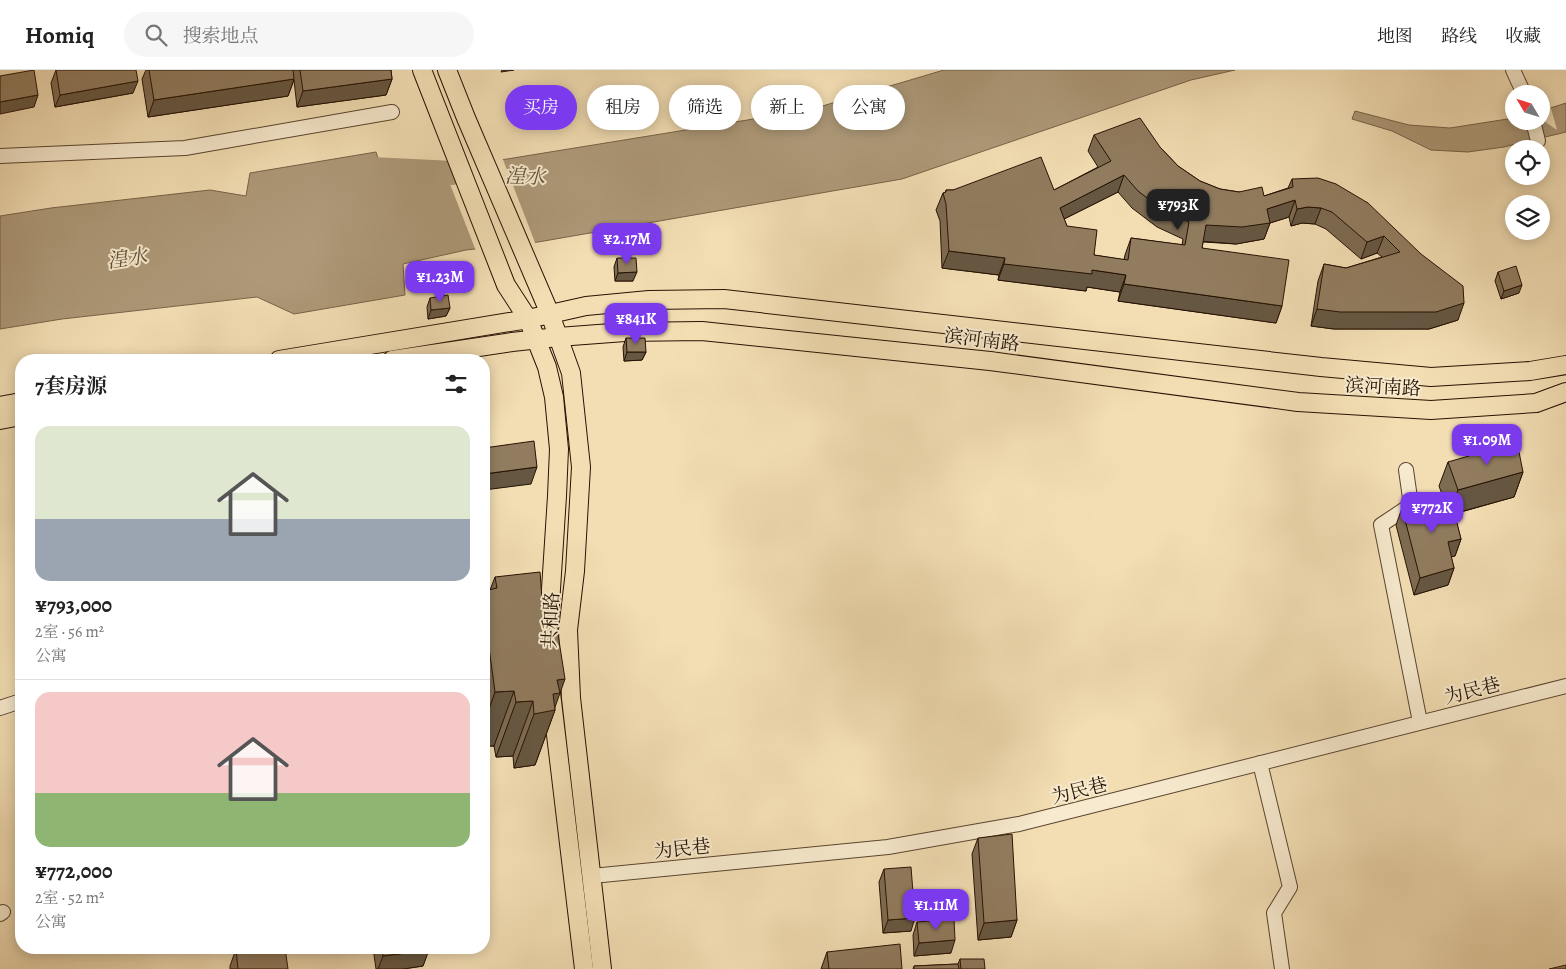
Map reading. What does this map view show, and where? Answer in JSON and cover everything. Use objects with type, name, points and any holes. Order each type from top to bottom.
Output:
[{"type":"main road","name":"共和路","points":[[422,70],[506,285],[528,319],[548,367],[554,397],[559,449],[543,585],[548,633]]},
{"type":"main road","name":"共和路","points":[[447,70],[534,280],[550,314],[571,373],[580,467],[575,571],[568,630],[571,698],[602,969]]},
{"type":"main road","name":"滨河南路","points":[[315,354],[528,319],[586,306],[649,300],[724,300],[1321,368],[1431,377],[1530,371],[1566,365]]},
{"type":"main road","name":"滨河南路","points":[[433,354],[558,337],[625,332],[702,331],[990,361],[1298,402],[1431,410],[1536,402],[1566,392]]},
{"type":"main road","points":[[0,406],[15,403]]},
{"type":"main road","points":[[0,420],[15,417]]},
{"type":"main road","points":[[549,679],[584,969]]},
{"type":"street","points":[[1513,70],[1520,85]]},
{"type":"street","points":[[0,156],[185,148],[392,112]]},
{"type":"street","points":[[1406,470],[1411,504],[1381,525],[1420,722]]},
{"type":"street","name":"为民巷","points":[[592,876],[907,844],[1019,824],[1566,686]]},
{"type":"street","points":[[0,708],[15,702]]},
{"type":"street","points":[[1260,763],[1290,887],[1274,913],[1282,969]]},
{"type":"water","points":[[944,70],[1235,70],[1191,80],[902,179],[538,242],[466,250],[403,264],[405,295],[294,314],[257,297],[62,319],[0,329],[0,216],[51,208],[210,190],[246,196],[250,173],[376,152],[384,176],[507,159],[686,130],[741,130],[741,121],[751,119],[751,130],[823,130],[823,106],[833,103],[833,130],[905,130],[905,85],[893,85]]},
{"type":"water","points":[[1566,103],[1566,132],[1533,140],[1505,140],[1505,147],[1468,152],[1431,150],[1392,131],[1352,119],[1355,111],[1409,125],[1450,128],[1505,119],[1505,130],[1550,130],[1550,108]]},
{"type":"pier","points":[[1550,105],[1557,130],[1550,125]]},
{"type":"pier","points":[[502,157],[536,245],[476,251],[443,166]]},
{"type":"building","points":[[34,70],[38,95],[0,102],[0,76]]},
{"type":"building","points":[[56,70],[136,70],[138,81],[60,95]]},
{"type":"building","points":[[149,70],[293,70],[294,79],[154,100]]},
{"type":"building","points":[[300,70],[391,70],[392,79],[303,91]]},
{"type":"building","points":[[1140,118],[1160,147],[1178,166],[1200,181],[1220,189],[1239,192],[1262,187],[1264,196],[1293,187],[1292,179],[1318,178],[1336,184],[1368,203],[1421,254],[1463,286],[1464,303],[1436,312],[1340,312],[1317,309],[1324,264],[1346,268],[1400,252],[1384,236],[1367,242],[1332,212],[1321,208],[1308,207],[1297,209],[1295,200],[1267,209],[1270,223],[1242,227],[1206,225],[1202,248],[1289,260],[1282,306],[1124,284],[1126,275],[1092,270],[1092,274],[1004,264],[1005,258],[949,251],[946,204],[943,193],[946,190],[953,190],[1041,157],[1054,190],[1111,161],[1094,135]],"holes":[[[1124,175],[1138,191],[1163,210],[1189,222],[1185,245],[1131,238],[1128,260],[1094,255],[1097,230],[1067,226],[1060,208]]]},
{"type":"building","points":[[617,258],[636,258],[637,272],[618,273]]},
{"type":"building","points":[[1516,266],[1522,285],[1504,291],[1498,272]]},
{"type":"building","points":[[448,295],[450,308],[431,310],[430,298]]},
{"type":"building","points":[[626,338],[645,338],[646,352],[627,352]]},
{"type":"building","points":[[534,441],[537,467],[490,473],[490,447]]},
{"type":"building","points":[[1517,442],[1523,472],[1458,490],[1448,462]]},
{"type":"building","points":[[1450,495],[1461,539],[1448,542],[1454,568],[1420,578],[1402,508]]},
{"type":"building","points":[[540,572],[542,598],[552,596],[565,679],[557,680],[560,693],[553,694],[555,710],[534,714],[533,701],[516,702],[514,691],[495,692],[490,655],[490,590],[497,588],[495,577]]},
{"type":"building","points":[[1012,834],[1017,920],[984,923],[978,838]]},
{"type":"building","points":[[911,867],[915,918],[888,920],[884,869]]},
{"type":"building","points":[[954,919],[955,940],[919,943],[917,922]]},
{"type":"building","points":[[900,944],[902,969],[829,969],[827,952]]},
{"type":"building","points":[[236,954],[286,954],[288,969],[238,969]]},
{"type":"building","points":[[960,959],[984,959],[985,969],[961,969]]},
{"type":"building","points":[[958,964],[959,969],[914,969],[914,966]]},
{"type":"building","points":[[1566,965],[1566,969],[1549,969]]},
{"type":"waterway","name":"湟水","points":[[349,172],[372,169],[453,173]]}]
